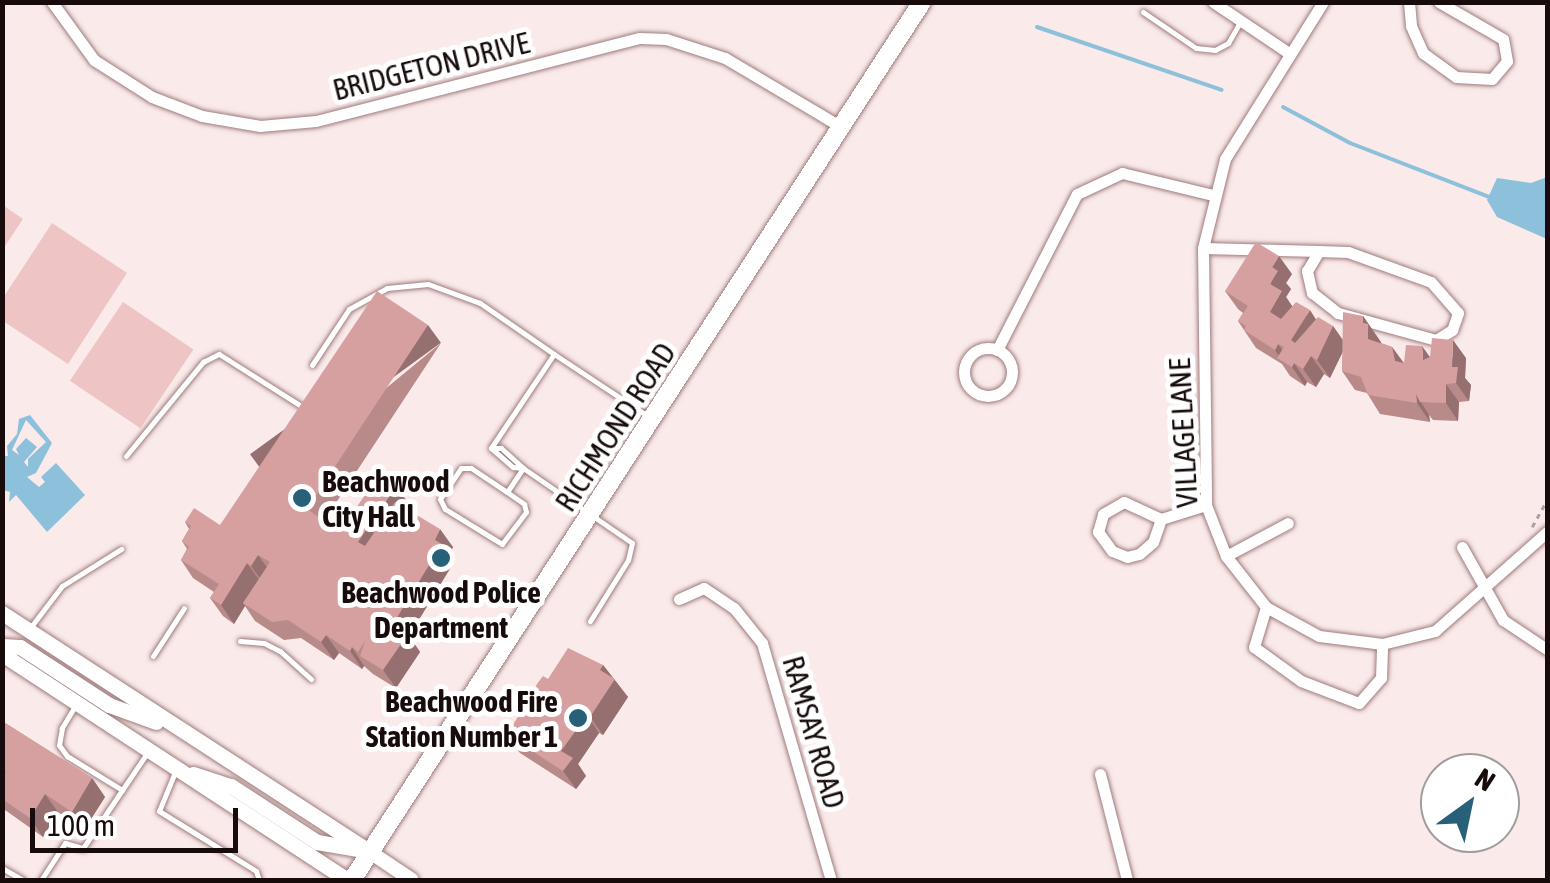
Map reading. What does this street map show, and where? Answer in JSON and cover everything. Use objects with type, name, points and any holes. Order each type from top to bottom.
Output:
[{"type":"main road","name":"RICHMOND ROAD","points":[[350,880],[922,2]]},
{"type":"main road","points":[[2,613],[370,852]]},
{"type":"main road","points":[[2,621],[28,630]]},
{"type":"main road","points":[[2,646],[20,648],[109,705],[184,732]]},
{"type":"main road","points":[[2,654],[350,880]]},
{"type":"main road","points":[[176,769],[231,786],[318,842],[370,852]]},
{"type":"street","name":"BRIDGETON DRIVE","points":[[52,2],[94,60],[152,98],[202,116],[260,126],[316,122],[640,38],[666,38],[725,58],[842,127]]},
{"type":"street","points":[[1213,2],[1289,53]]},
{"type":"street","name":"VILLAGE LANE","points":[[1323,2],[1225,159],[1213,195],[1203,248],[1206,505],[1226,556],[1266,607],[1319,636],[1382,644],[1435,631],[1548,532]]},
{"type":"street","points":[[1408,2],[1411,26],[1423,53],[1456,77],[1492,79],[1507,62],[1503,39],[1439,2]]},
{"type":"street","points":[[997,350],[1077,194],[1122,173],[1213,195]]},
{"type":"street","points":[[1203,248],[1319,250],[1348,252],[1431,282],[1458,314],[1452,330],[1436,340],[1338,313],[1312,293],[1308,271],[1319,250]]},
{"type":"street","points":[[997,350],[1010,362],[1010,380],[994,395],[980,394],[966,381],[965,365],[976,351],[997,350]]},
{"type":"street","points":[[1124,502],[1142,506],[1161,519],[1153,542],[1140,554],[1126,557],[1112,551],[1098,532],[1103,514],[1124,502]]},
{"type":"street","points":[[1161,519],[1206,505]]},
{"type":"street","points":[[1226,556],[1288,523]]},
{"type":"street","points":[[1462,547],[1482,589],[1503,620],[1548,650]]},
{"type":"street","name":"RAMSAY ROAD","points":[[679,598],[704,588],[734,608],[762,643],[830,880]]},
{"type":"street","points":[[1266,607],[1254,648],[1300,682],[1359,703],[1381,678],[1382,644]]},
{"type":"street","points":[[1100,774],[1127,880]]},
{"type":"street","points":[[370,852],[412,880]]},
{"type":"lane","points":[[1143,12],[1196,48],[1215,50],[1228,42],[1241,21]]},
{"type":"lane","points":[[312,365],[348,309],[387,288],[428,284],[480,303],[653,419]]},
{"type":"lane","points":[[126,456],[203,362],[219,354],[313,414]]},
{"type":"lane","points":[[554,354],[491,448],[500,448],[632,543],[590,620]]},
{"type":"lane","points":[[465,467],[507,492],[524,504],[526,512],[502,544],[446,508],[440,499],[465,467]]},
{"type":"lane","points":[[507,492],[523,468]]},
{"type":"lane","points":[[28,630],[62,586],[121,549]]},
{"type":"lane","points":[[152,656],[184,608]]},
{"type":"lane","points":[[240,641],[264,643],[280,651],[311,679]]},
{"type":"lane","points":[[77,704],[62,728],[59,744],[67,756],[122,790]]},
{"type":"lane","points":[[40,880],[65,843],[82,848],[148,750]]},
{"type":"lane","points":[[176,769],[159,811],[256,871],[259,880]]},
{"type":"lane","points":[[2,868],[23,880]]},
{"type":"path","points":[[1531,533],[1548,498]]},
{"type":"shaded area","points":[[2,208],[23,219],[3,249]]},
{"type":"shaded area","points":[[52,223],[127,273],[68,364],[3,321],[3,298]]},
{"type":"shaded area","points":[[123,302],[193,350],[140,428],[70,381]]},
{"type":"water","points":[[1547,177],[1547,239],[1497,217],[1487,200],[1497,178],[1531,183]]},
{"type":"water","points":[[30,415],[52,443],[36,473],[27,477],[39,487],[45,482],[41,477],[56,463],[85,495],[47,532],[16,495],[9,502],[10,492],[3,490],[3,456],[8,456],[7,446],[17,434],[19,419]],"holes":[[[26,420],[46,442],[28,459],[28,467],[24,462],[37,447],[26,438],[16,449],[19,455],[12,450]]]},
{"type":"building","points":[[1256,242],[1279,256],[1272,267],[1278,271],[1270,284],[1282,291],[1270,312],[1281,319],[1296,302],[1310,310],[1291,340],[1295,343],[1318,317],[1333,326],[1317,360],[1311,356],[1303,369],[1277,358],[1284,347],[1278,344],[1275,350],[1244,330],[1246,326],[1238,321],[1248,306],[1225,291]]},
{"type":"building","name":"Beachwood City Hall","points":[[377,291],[428,325],[307,509],[340,532],[379,474],[396,486],[358,542],[365,546],[395,502],[440,529],[435,540],[442,544],[393,624],[408,634],[383,670],[360,656],[365,641],[358,652],[326,635],[321,642],[288,620],[272,622],[243,603],[270,562],[258,555],[251,566],[247,563],[221,605],[210,598],[219,584],[181,560],[189,547],[182,541],[191,526],[185,522],[194,508],[220,525]]},
{"type":"building","points":[[1343,312],[1363,316],[1363,323],[1368,324],[1368,339],[1392,347],[1395,361],[1404,363],[1406,345],[1422,346],[1423,360],[1430,357],[1432,338],[1453,340],[1452,367],[1458,367],[1456,383],[1446,384],[1446,403],[1420,402],[1416,394],[1417,403],[1368,395],[1361,377],[1342,371]]},
{"type":"building","name":"Beachwood Fire Station Number 1","points":[[568,648],[603,665],[600,670],[615,679],[561,751],[573,758],[563,771],[507,735],[537,684],[543,676],[548,679]]},
{"type":"building","points":[[2,721],[92,778],[72,812],[45,794],[30,818],[2,799],[2,777],[6,771],[2,768]]},
{"type":"waterway","points":[[1037,27],[1222,90]]},
{"type":"waterway","points":[[1283,107],[1350,143],[1489,197]]},
{"type":"place","name":"Beachwood City Hall","points":[[302,498]]},
{"type":"place","name":"Beachwood Police Department","points":[[441,558]]},
{"type":"place","name":"Beachwood Fire Station Number 1","points":[[578,718]]}]
